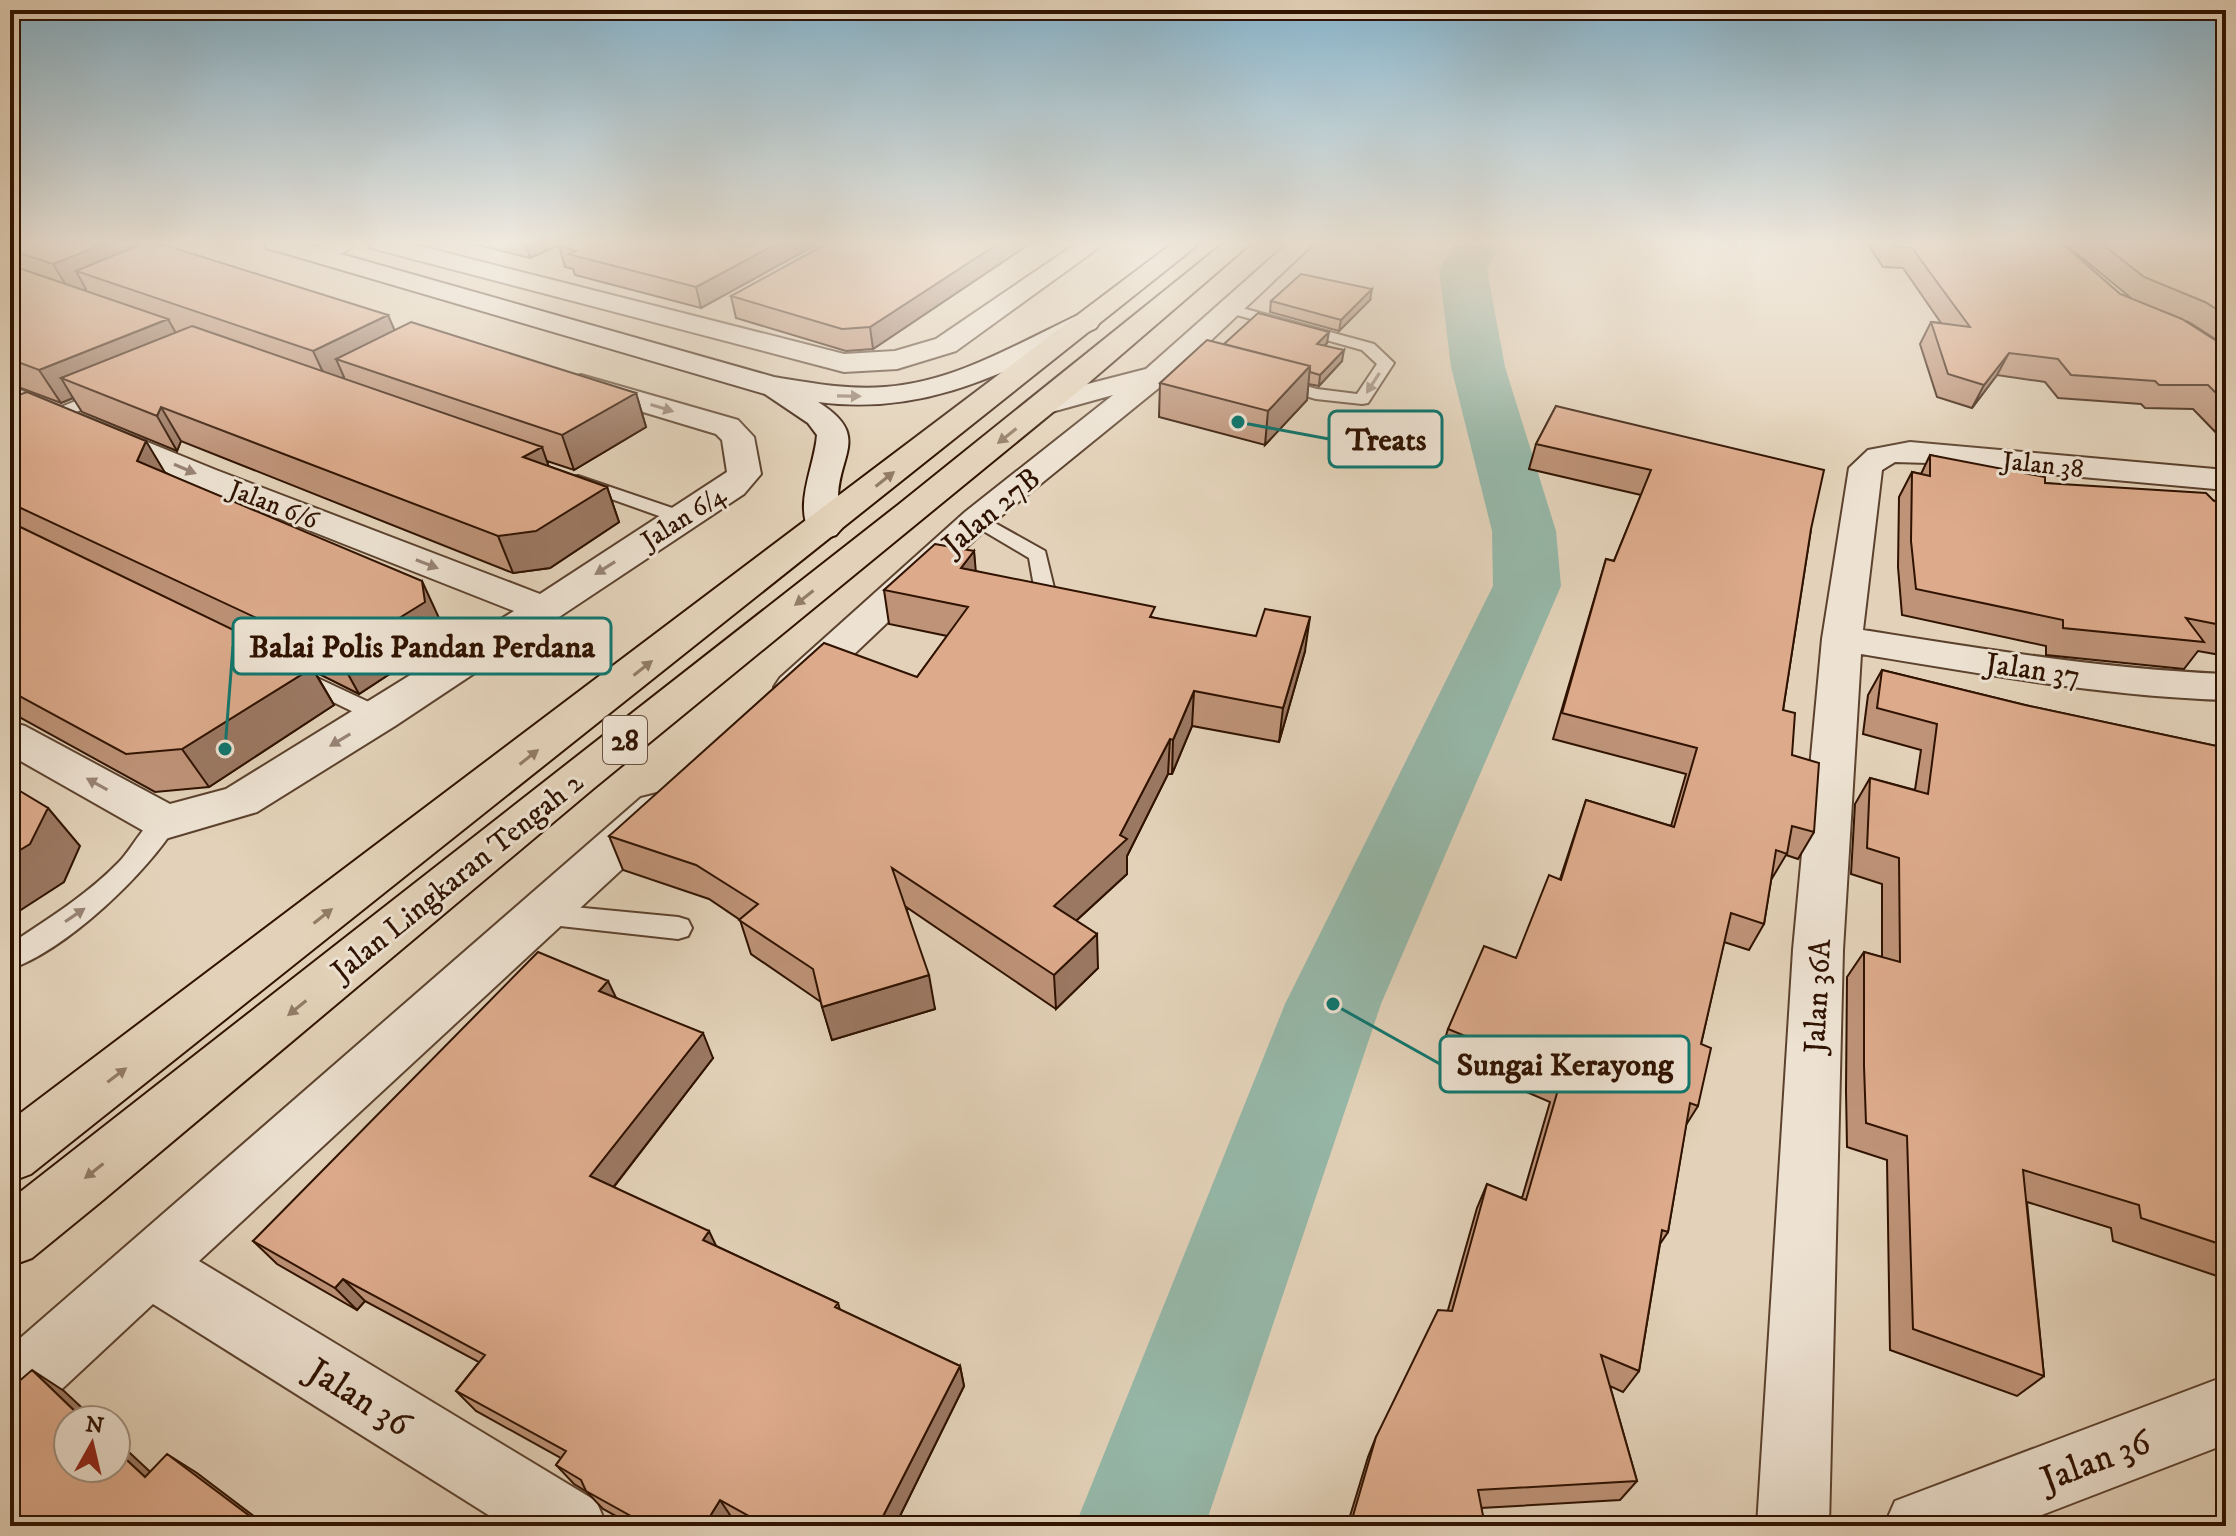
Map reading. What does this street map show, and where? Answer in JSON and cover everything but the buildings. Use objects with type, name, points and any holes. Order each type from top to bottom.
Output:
[{"type":"highway","name":"Jalan Lingkaran Tengah 2","points":[[10,1155],[824,528],[1095,315]]},
{"type":"highway","name":"Jalan Lingkaran Tengah 2","points":[[10,1237],[159,1120],[576,779],[1048,404],[1154,315]]},
{"type":"street","points":[[525,315],[771,386],[836,396],[887,396],[929,390],[962,380],[1086,322]]},
{"type":"street","points":[[658,315],[844,363],[897,360],[946,345],[990,315]]},
{"type":"street","points":[[697,325],[715,315]]},
{"type":"street","name":"Jalan 27B","points":[[764,715],[977,519],[1176,364],[1225,315]]},
{"type":"street","points":[[1048,404],[1176,364]]},
{"type":"street","name":"Jalan 6/4","points":[[165,822],[241,801],[380,716],[541,608],[732,487],[744,474],[738,437],[727,427],[551,375]]},
{"type":"street","points":[[771,386],[819,416],[833,434],[832,458],[821,494],[824,528]]},
{"type":"street","name":"Jalan 6/6","points":[[10,395],[204,477],[541,608]]},
{"type":"street","name":"Jalan 38","points":[[1866,468],[1875,457],[1888,452],[1928,453],[2226,480]]},
{"type":"street","name":"Jalan 36A","points":[[1793,1526],[1818,950],[1842,639],[1866,468]]},
{"type":"street","name":"Jalan 37","points":[[1842,639],[2058,674],[2144,684],[2226,687]]},
{"type":"street","points":[[10,736],[165,822]]},
{"type":"street","points":[[10,1391],[682,788]]},
{"type":"street","name":"Jalan 36","points":[[150,1266],[571,1526]]},
{"type":"street","name":"Jalan 36","points":[[1920,1526],[2226,1410]]},
{"type":"lane","points":[[1251,315],[1368,347],[1386,363],[1362,399],[1316,394],[1254,378]]},
{"type":"lane","points":[[10,434],[126,386]]},
{"type":"lane","points":[[565,476],[683,518]]},
{"type":"lane","points":[[977,519],[1038,555],[1045,592]]},
{"type":"lane","points":[[280,667],[380,716]]},
{"type":"lane","points":[[10,958],[108,893],[142,858],[165,822]]},
{"type":"lane","points":[[542,914],[678,928]]},
{"type":"waterway","points":[[1140,1526],[1333,1004],[1527,586],[1524,531],[1478,367],[1470,315]]},
{"type":"place","name":"Treats","points":[[1238,422]]},
{"type":"place","name":"Balai Polis Pandan Perdana","points":[[225,749]]},
{"type":"place","name":"Sungai Kerayong","points":[[1333,1004]]}]
